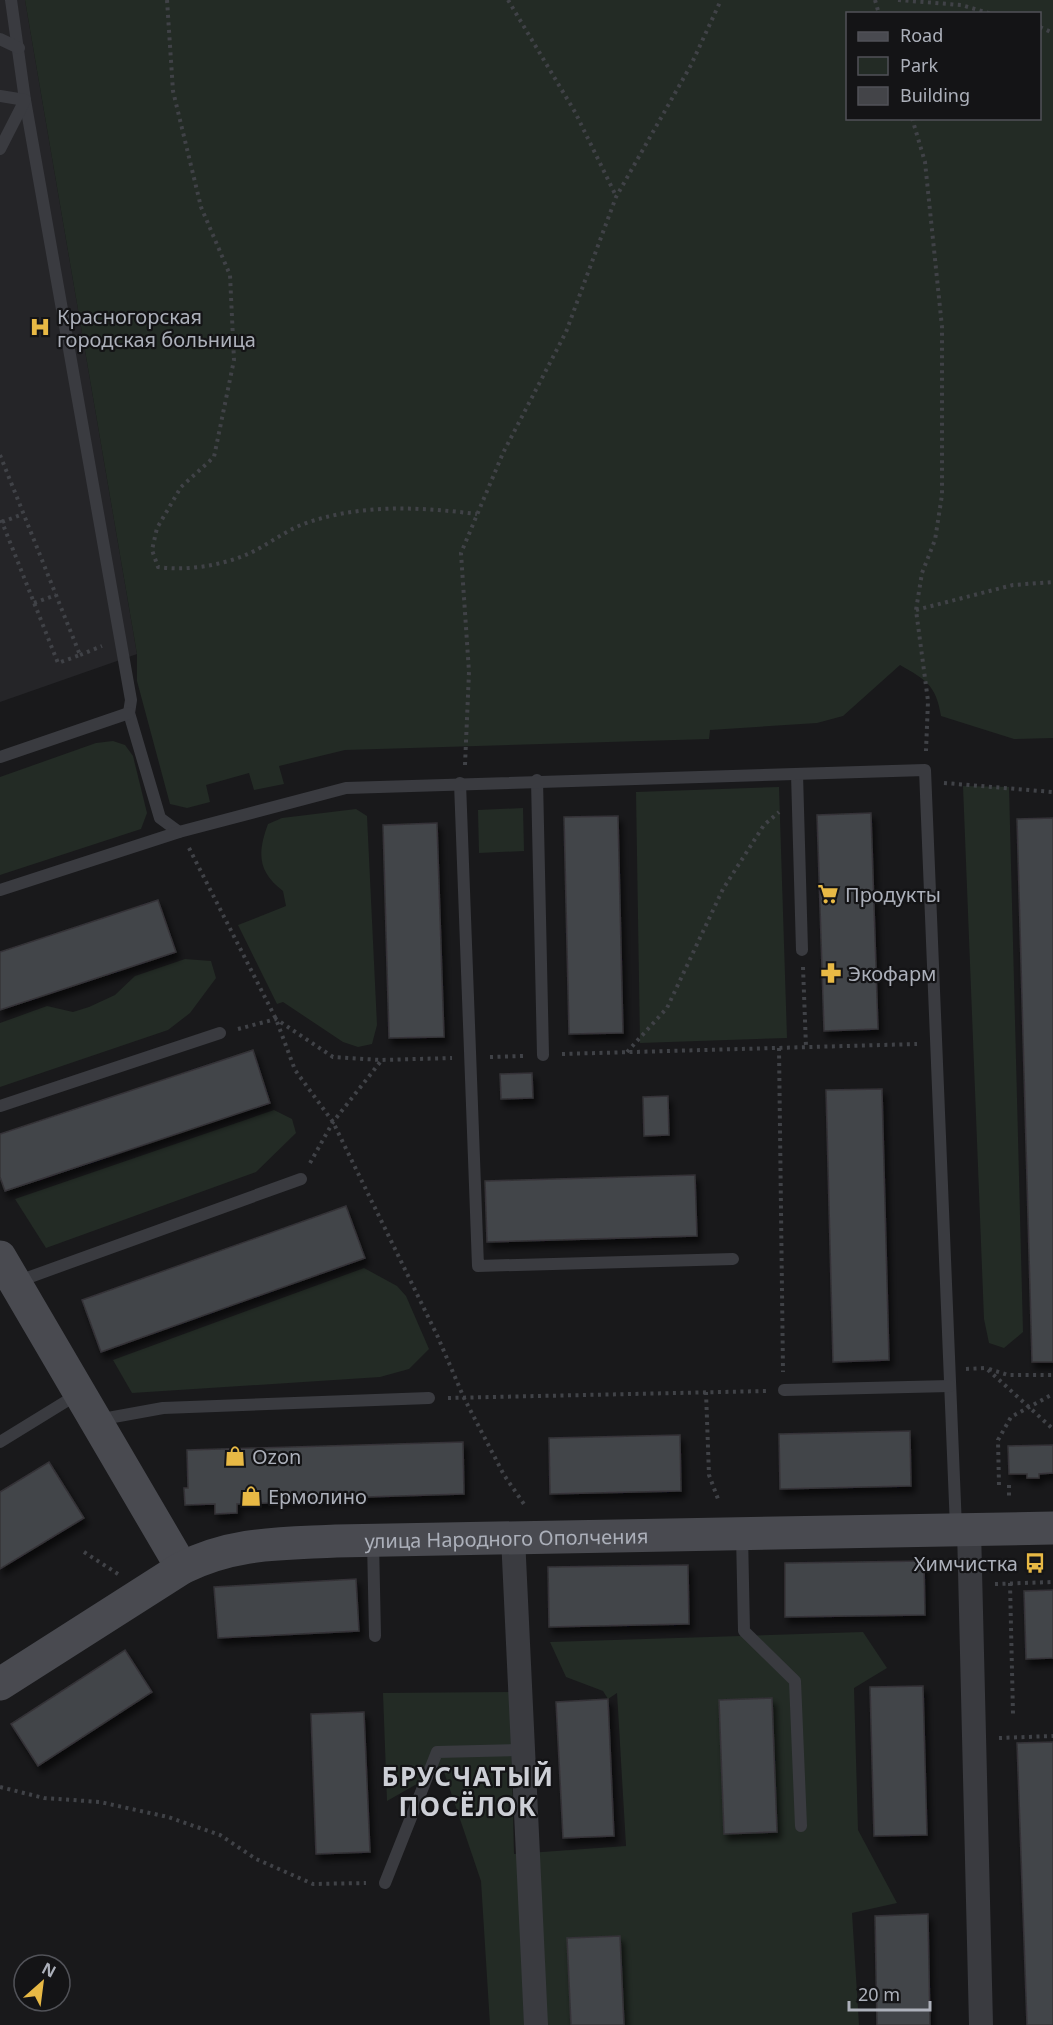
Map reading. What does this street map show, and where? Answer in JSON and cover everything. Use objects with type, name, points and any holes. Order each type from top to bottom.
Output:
[{"type":"main road","points":[[8,1270],[182,1568]]},
{"type":"main road","name":"улица Народного Ополчения","points":[[0,1684],[182,1568],[204,1557],[233,1548],[373,1540],[522,1526],[742,1533],[1053,1528]]},
{"type":"street","points":[[522,1526],[524,1750],[536,2025]]},
{"type":"street","points":[[962,1529],[970,1584],[981,2025]]},
{"type":"lane","points":[[11,0],[26,100],[131,700],[129,713],[160,818],[179,832]]},
{"type":"lane","points":[[0,39],[19,48]]},
{"type":"lane","points":[[0,96],[26,100]]},
{"type":"lane","points":[[0,149],[26,100]]},
{"type":"lane","points":[[0,757],[129,713]]},
{"type":"lane","points":[[797,774],[802,950]]},
{"type":"lane","points":[[0,890],[179,832],[346,788],[537,780],[797,774],[925,776],[949,1370],[962,1529]]},
{"type":"lane","points":[[537,780],[543,1055]]},
{"type":"lane","points":[[460,783],[478,1266],[733,1259]]},
{"type":"lane","points":[[0,1106],[220,1033]]},
{"type":"lane","points":[[8,1270],[301,1179]]},
{"type":"lane","points":[[783,1390],[950,1386]]},
{"type":"lane","points":[[0,1442],[88,1406],[162,1408],[429,1398]]},
{"type":"lane","points":[[742,1533],[744,1631],[795,1681],[801,1826]]},
{"type":"lane","points":[[373,1540],[375,1636]]},
{"type":"lane","points":[[385,1883],[437,1752],[524,1750]]},
{"type":"path","points":[[167,0],[174,91],[201,207],[230,275],[234,360],[214,457],[181,487],[157,528],[152,550],[158,567],[182,570],[246,555],[307,522],[361,510],[425,508],[477,514]]},
{"type":"path","points":[[508,0],[575,112],[616,197]]},
{"type":"path","points":[[460,783],[466,760],[469,672],[461,553],[503,453],[566,332],[616,197],[691,65],[721,0]]},
{"type":"path","points":[[898,0],[961,5],[985,12]]},
{"type":"path","points":[[913,120],[925,162],[942,327],[942,495],[935,540],[922,573],[916,610],[928,701],[925,776],[1053,792]]},
{"type":"path","points":[[0,455],[80,655],[58,663],[0,517]]},
{"type":"path","points":[[2,522],[23,514]]},
{"type":"path","points":[[916,610],[1013,585],[1053,582]]},
{"type":"path","points":[[34,603],[56,595]]},
{"type":"path","points":[[627,1052],[667,1008],[723,890],[764,825],[797,796]]},
{"type":"path","points":[[179,832],[276,1019],[295,1070],[333,1122],[438,1335],[464,1398],[504,1475],[522,1526]]},
{"type":"path","points":[[802,950],[806,1047]]},
{"type":"path","points":[[220,1033],[276,1019],[333,1057],[381,1060],[936,1043]]},
{"type":"path","points":[[429,1398],[783,1390],[779,1048]]},
{"type":"path","points":[[301,1179],[333,1122],[381,1060]]},
{"type":"path","points":[[986,1368],[1053,1429]]},
{"type":"path","points":[[949,1370],[986,1368],[1008,1375],[1053,1375]]},
{"type":"path","points":[[706,1392],[709,1475],[718,1498]]},
{"type":"path","points":[[999,1485],[998,1440],[1011,1417],[1053,1394]]},
{"type":"path","points":[[84,1552],[119,1574]]},
{"type":"path","points":[[970,1584],[1053,1582]]},
{"type":"path","points":[[1010,1583],[1013,1714]]},
{"type":"path","points":[[975,1739],[1053,1736]]},
{"type":"path","points":[[0,1787],[44,1798],[100,1802],[168,1817],[220,1835],[256,1859],[313,1884],[385,1883]]},
{"type":"shaded area","name":"Красногорская городская больница","points":[[0,0],[25,0],[137,654],[0,702]]},
{"type":"green space","points":[[25,0],[1053,0],[1053,738],[1014,739],[941,716],[933,690],[917,675],[900,665],[843,716],[817,723],[710,730],[709,739],[345,750],[279,766],[284,784],[254,790],[249,773],[206,785],[210,802],[187,808],[170,804],[137,681],[137,654]]},
{"type":"green space","points":[[113,741],[125,745],[133,756],[147,813],[141,829],[0,875],[0,777],[96,743]]},
{"type":"green space","points":[[963,786],[1009,787],[1023,1332],[1004,1348],[989,1343],[984,1319]]},
{"type":"green space","points":[[779,787],[787,1038],[640,1043],[636,792]]},
{"type":"green space","points":[[523,808],[524,851],[479,853],[478,810]]},
{"type":"green space","points":[[356,809],[367,816],[377,1025],[372,1044],[358,1047],[343,1042],[283,1002],[277,1004],[238,925],[286,906],[283,891],[269,877],[262,862],[262,844],[268,824],[282,818]]},
{"type":"green space","points":[[185,959],[211,961],[216,978],[190,1013],[168,1030],[0,1087],[0,1023],[47,1006],[73,1012],[89,1007],[115,995],[135,976]]},
{"type":"green space","points":[[274,1110],[292,1119],[296,1133],[256,1172],[46,1248],[15,1199]]},
{"type":"green space","points":[[364,1268],[397,1286],[406,1296],[429,1349],[409,1369],[380,1377],[132,1393],[113,1360]]},
{"type":"green space","points":[[863,1632],[887,1668],[854,1688],[858,1830],[897,1903],[852,1913],[859,2025],[624,2025],[619,1936],[567,1938],[571,2025],[490,2025],[481,1881],[443,1769],[387,1801],[383,1693],[510,1692],[514,1854],[626,1846],[617,1693],[608,1699],[603,1691],[566,1677],[550,1642]],"holes":[[[772,1698],[776,1832],[724,1834],[719,1700]]]},
{"type":"building","points":[[871,813],[878,1029],[824,1031],[817,815]]},
{"type":"building","points":[[618,816],[623,1033],[569,1034],[564,817]]},
{"type":"building","points":[[1053,818],[1053,1362],[1032,1362],[1017,819]]},
{"type":"building","points":[[437,823],[444,1037],[389,1038],[383,825]]},
{"type":"building","points":[[158,900],[176,952],[0,1010],[0,952]]},
{"type":"building","points":[[253,1050],[270,1103],[5,1191],[0,1177],[0,1134]]},
{"type":"building","points":[[532,1073],[533,1098],[501,1099],[500,1074]]},
{"type":"building","points":[[882,1089],[889,1360],[833,1362],[826,1090]]},
{"type":"building","points":[[668,1096],[669,1135],[644,1136],[643,1097]]},
{"type":"building","points":[[695,1175],[697,1236],[487,1242],[485,1181]]},
{"type":"building","points":[[346,1206],[365,1258],[101,1352],[82,1300]]},
{"type":"building","points":[[910,1431],[911,1486],[780,1489],[779,1434]]},
{"type":"building","points":[[680,1435],[681,1491],[550,1494],[549,1438]]},
{"type":"building","points":[[463,1442],[464,1494],[269,1500],[269,1503],[237,1504],[237,1513],[215,1514],[215,1504],[185,1505],[184,1488],[188,1488],[187,1450]]},
{"type":"building","points":[[1053,1445],[1053,1473],[1039,1474],[1039,1478],[1027,1478],[1027,1474],[1009,1474],[1008,1446]]},
{"type":"building","points":[[49,1462],[84,1518],[0,1569],[0,1492]]},
{"type":"building","points":[[924,1561],[925,1615],[785,1617],[785,1563]]},
{"type":"building","points":[[688,1565],[689,1624],[549,1627],[548,1567]]},
{"type":"building","points":[[356,1579],[359,1631],[218,1638],[214,1587]]},
{"type":"building","points":[[1053,1590],[1053,1658],[1026,1659],[1024,1591]]},
{"type":"building","points":[[125,1650],[152,1692],[38,1766],[11,1724]]},
{"type":"building","points":[[923,1686],[927,1835],[874,1836],[870,1687]]},
{"type":"building","points":[[772,1698],[777,1832],[724,1834],[719,1700]]},
{"type":"building","points":[[608,1699],[614,1836],[563,1838],[556,1702]]},
{"type":"building","points":[[364,1712],[370,1852],[316,1854],[311,1714]]},
{"type":"building","points":[[1053,1742],[1053,2025],[1027,2025],[1017,1743]]},
{"type":"building","points":[[928,1914],[930,2025],[877,2025],[875,1916]]},
{"type":"building","points":[[620,1936],[624,2025],[571,2025],[567,1938]]},
{"type":"place","name":"Красногорская городская больница","points":[[40,327]]},
{"type":"place","name":"Продукты","points":[[828,894]]},
{"type":"place","name":"Экофарм","points":[[831,973]]},
{"type":"place","name":"Ozon","points":[[235,1456]]},
{"type":"place","name":"Ермолино","points":[[251,1496]]},
{"type":"place","name":"Химчистка","points":[[1035,1563]]},
{"type":"district","name":"БРУСЧАТЫЙ ПОСЁЛОК","points":[[468,1791]]}]
